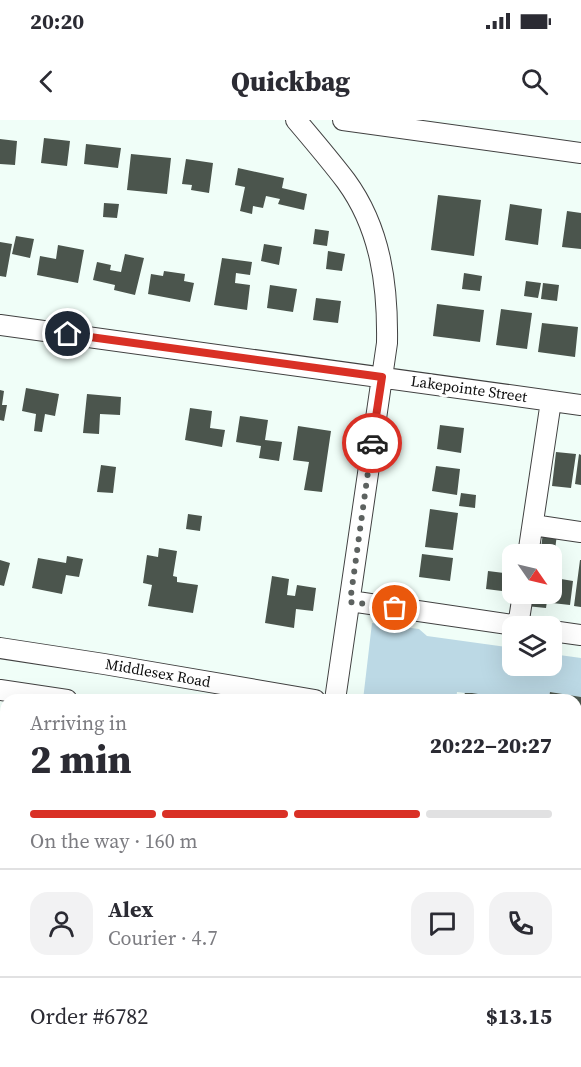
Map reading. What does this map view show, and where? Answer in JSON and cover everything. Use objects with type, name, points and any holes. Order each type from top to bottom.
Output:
[{"type":"street","points":[[296,120],[347,182],[364,211],[374,236],[382,267],[387,305],[387,344],[336,694]]},
{"type":"street","points":[[343,120],[581,153]]},
{"type":"street","name":"Lakepointe Street","points":[[0,325],[581,405]]},
{"type":"street","points":[[530,544],[551,401]]},
{"type":"street","points":[[533,525],[581,531]]},
{"type":"street","points":[[350,602],[502,623]]},
{"type":"street","points":[[562,632],[581,635]]},
{"type":"street","name":"Middlesex Road","points":[[0,648],[280,694]]},
{"type":"street","points":[[0,690],[27,694]]},
{"type":"shaded area","points":[[372,623],[419,629],[427,636],[502,646],[502,676],[562,676],[562,655],[581,658],[581,694],[457,692],[457,694],[364,694]]},
{"type":"building","points":[[44,138],[70,141],[67,166],[41,163]]},
{"type":"building","points":[[0,139],[17,141],[15,165],[0,164]]},
{"type":"building","points":[[86,144],[121,148],[118,168],[84,164]]},
{"type":"building","points":[[131,154],[171,158],[167,194],[127,190]]},
{"type":"building","points":[[186,159],[213,163],[209,193],[191,190],[192,185],[182,184]]},
{"type":"building","points":[[238,168],[284,178],[282,188],[307,194],[304,210],[278,204],[280,199],[266,196],[263,208],[253,206],[252,214],[240,211],[245,187],[235,185]]},
{"type":"building","points":[[438,195],[481,200],[474,256],[431,250]]},
{"type":"building","points":[[104,203],[119,204],[117,218],[103,217]]},
{"type":"building","points":[[510,204],[542,209],[538,245],[505,240]]},
{"type":"building","points":[[567,211],[581,213],[581,249],[562,247]]},
{"type":"building","points":[[315,229],[329,231],[327,246],[313,244]]},
{"type":"building","points":[[16,236],[34,239],[30,258],[12,254]]},
{"type":"building","points":[[0,242],[12,244],[6,277],[0,276]]},
{"type":"building","points":[[264,244],[282,247],[279,265],[261,261]]},
{"type":"building","points":[[58,245],[84,250],[78,283],[37,275],[40,256],[56,259]]},
{"type":"building","points":[[328,251],[345,254],[342,271],[326,269]]},
{"type":"building","points":[[125,254],[144,258],[135,295],[114,290],[115,285],[93,280],[97,262],[111,265],[110,270],[121,272]]},
{"type":"building","points":[[222,258],[252,262],[250,275],[236,273],[235,283],[250,285],[247,310],[214,305]]},
{"type":"building","points":[[164,271],[185,274],[184,281],[194,283],[190,302],[148,294],[151,274],[163,276]]},
{"type":"building","points":[[464,273],[482,276],[480,291],[462,289]]},
{"type":"building","points":[[526,281],[541,283],[538,298],[524,296]]},
{"type":"building","points":[[543,283],[559,285],[557,301],[541,299]]},
{"type":"building","points":[[270,285],[297,289],[293,312],[267,308]]},
{"type":"building","points":[[316,298],[341,301],[338,323],[313,320]]},
{"type":"building","points":[[437,304],[484,310],[480,342],[433,336]]},
{"type":"building","points":[[501,309],[532,313],[527,349],[496,345]]},
{"type":"building","points":[[542,323],[578,327],[575,357],[538,352]]},
{"type":"building","points":[[26,388],[59,394],[55,416],[45,414],[42,432],[34,431],[36,414],[22,411]]},
{"type":"building","points":[[0,390],[4,391],[2,405],[7,405],[4,421],[0,420]]},
{"type":"building","points":[[87,394],[121,397],[120,415],[100,414],[99,434],[83,433]]},
{"type":"building","points":[[190,408],[212,411],[210,428],[225,430],[222,447],[185,440]]},
{"type":"building","points":[[240,416],[268,420],[265,440],[282,442],[279,461],[259,458],[261,446],[236,442]]},
{"type":"building","points":[[440,425],[464,428],[461,453],[437,449]]},
{"type":"building","points":[[298,426],[331,431],[322,492],[304,490],[309,462],[293,460]]},
{"type":"building","points":[[556,452],[576,454],[571,488],[552,486]]},
{"type":"building","points":[[579,454],[581,455],[581,485],[575,484]]},
{"type":"building","points":[[101,465],[116,467],[113,493],[97,492]]},
{"type":"building","points":[[436,466],[460,469],[457,495],[432,491]]},
{"type":"building","points":[[461,493],[476,495],[475,508],[459,506]]},
{"type":"building","points":[[430,509],[458,513],[453,550],[425,547]]},
{"type":"building","points":[[188,514],[202,516],[200,531],[186,529]]},
{"type":"building","points":[[543,532],[557,534],[556,544],[542,544]]},
{"type":"building","points":[[159,548],[177,551],[173,576],[177,577],[177,582],[198,585],[193,613],[148,606],[152,585],[143,583],[147,555],[158,557]]},
{"type":"building","points":[[422,554],[453,558],[450,581],[419,577]]},
{"type":"building","points":[[67,556],[83,559],[79,577],[66,575],[62,594],[32,588],[38,558],[66,563]]},
{"type":"building","points":[[0,560],[10,563],[4,586],[0,585]]},
{"type":"building","points":[[581,560],[581,607],[574,606]]},
{"type":"building","points":[[488,571],[502,573],[502,591],[486,589]]},
{"type":"building","points":[[272,576],[289,579],[287,595],[295,596],[297,585],[316,588],[313,611],[296,609],[294,628],[265,623]]},
{"type":"building","points":[[562,579],[573,581],[570,605],[561,604]]},
{"type":"building","points":[[526,604],[547,604],[546,608],[526,606]]},
{"type":"way so far","points":[[372,443],[350,602],[395,608]]},
{"type":"route","points":[[68,334],[382,377],[372,443]]}]
